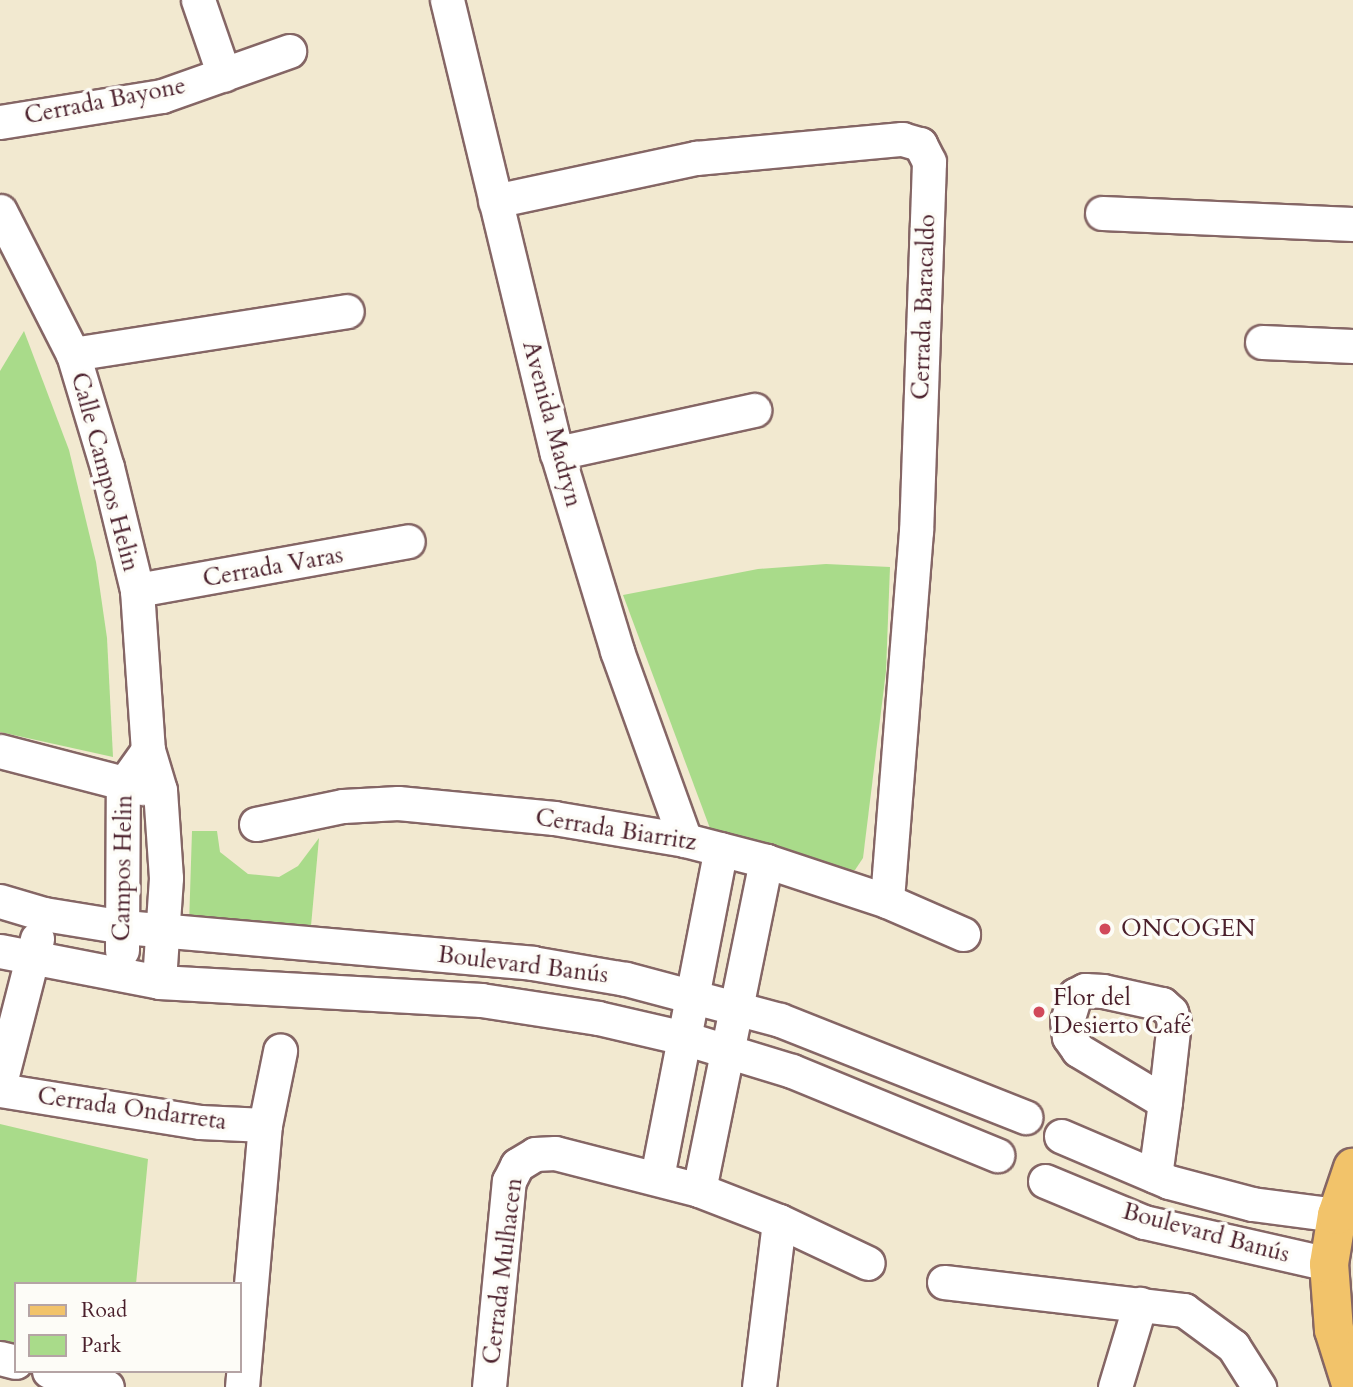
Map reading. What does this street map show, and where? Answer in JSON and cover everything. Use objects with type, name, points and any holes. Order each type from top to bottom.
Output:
[{"type":"main road","points":[[1352,1387],[1334,1330],[1329,1264],[1337,1215],[1353,1168]]},
{"type":"street","points":[[198,0],[224,75]]},
{"type":"street","name":"Avenida Madryn","points":[[447,0],[558,453],[617,651],[685,840]]},
{"type":"street","name":"Cerrada Bayone","points":[[0,122],[162,96],[289,51]]},
{"type":"street","name":"Cerrada Baracaldo","points":[[495,201],[696,158],[902,139],[920,145],[929,162],[916,531],[887,901]]},
{"type":"street","name":"Calle Campos Helin","points":[[0,211],[73,354],[137,590],[148,750]]},
{"type":"street","points":[[1101,214],[1353,224]]},
{"type":"street","points":[[73,354],[347,311]]},
{"type":"street","points":[[1262,342],[1353,346]]},
{"type":"street","points":[[558,453],[754,410]]},
{"type":"street","name":"Cerrada Varas","points":[[137,590],[408,541]]},
{"type":"street","name":"Campos Helin","points":[[121,975],[124,927],[123,785],[148,750]]},
{"type":"street","name":"Campos Helin","points":[[148,750],[160,790],[166,878],[159,982]]},
{"type":"street","points":[[0,751],[123,785],[160,790]]},
{"type":"street","name":"Cerrada Biarritz","points":[[256,824],[343,806],[398,803],[554,818],[685,840],[766,861],[887,901],[963,934]]},
{"type":"street","points":[[721,849],[657,1177],[779,1221],[868,1263]]},
{"type":"street","points":[[699,1190],[766,861]]},
{"type":"street","name":"Boulevard Banús","points":[[0,901],[44,914],[124,927],[532,963],[693,994],[736,1006],[1026,1117]]},
{"type":"street","points":[[0,1083],[15,955],[44,914]]},
{"type":"street","name":"Boulevard Banús","points":[[15,955],[159,982],[481,1000],[598,1018],[684,1038],[792,1071],[997,1155]]},
{"type":"street","points":[[242,1387],[265,1125],[280,1051]]},
{"type":"street","name":"Cerrada Ondarreta","points":[[0,1090],[188,1121],[265,1125]]},
{"type":"street","points":[[1155,1176],[1165,1102]]},
{"type":"street","points":[[1026,1117],[1047,1121],[1061,1136],[1063,1157],[1045,1181],[1014,1180],[997,1155],[1006,1126],[1026,1117]]},
{"type":"street","name":"Boulevard Banús","points":[[1061,1136],[1155,1176],[1252,1205],[1337,1215]]},
{"type":"street","name":"Cerrada Mulhacen","points":[[489,1387],[509,1181],[524,1159],[555,1153],[657,1177]]},
{"type":"street","name":"Boulevard Banús","points":[[1045,1181],[1144,1222],[1329,1264]]},
{"type":"street","points":[[759,1387],[779,1221]]},
{"type":"street","points":[[944,1282],[1184,1310],[1233,1346],[1259,1387]]},
{"type":"street","points":[[1115,1387],[1140,1304]]},
{"type":"street","points":[[56,1373],[107,1387]]},
{"type":"green space","points":[[24,331],[69,450],[96,562],[107,638],[113,757],[0,732],[0,371]]},
{"type":"green space","points":[[826,564],[890,567],[886,671],[863,858],[855,870],[837,870],[711,831],[623,595],[758,569]]},
{"type":"green space","points":[[192,831],[217,831],[220,852],[248,874],[279,877],[298,866],[319,838],[311,926],[189,925]]},
{"type":"green space","points":[[0,1124],[148,1159],[136,1282],[14,1282],[14,1356],[0,1353]]},
{"type":"place","name":"ONCOGEN","points":[[1105,929]]},
{"type":"place","name":"Flor del Desierto Café","points":[[1039,1012]]}]
